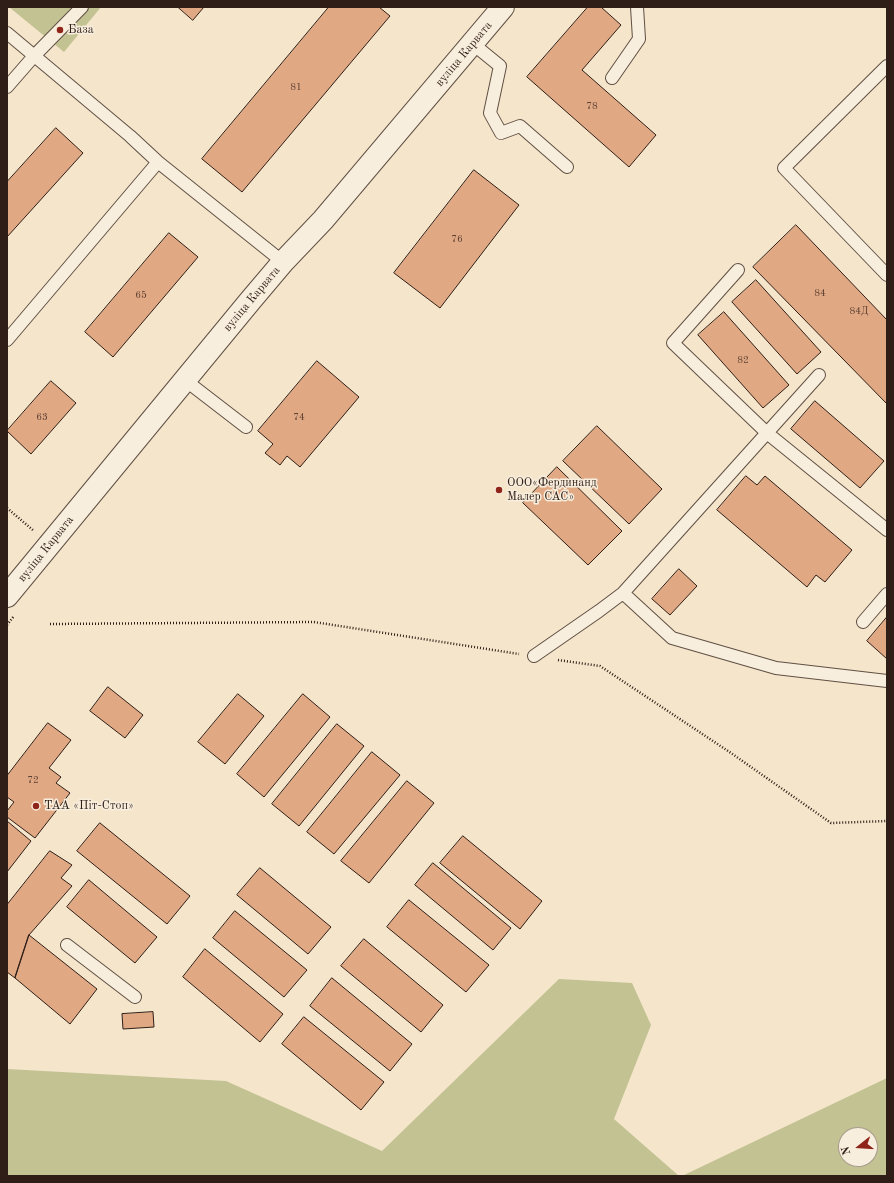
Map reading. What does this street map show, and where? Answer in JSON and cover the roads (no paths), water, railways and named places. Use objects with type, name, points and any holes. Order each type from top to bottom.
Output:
[{"type":"street","name":"вуліца Карвата","points":[[7,596],[284,262],[323,220],[503,7]]},
{"type":"lane","points":[[7,88],[34,56],[82,7]]},
{"type":"lane","points":[[612,78],[639,39],[637,7]]},
{"type":"lane","points":[[7,33],[130,136],[158,162],[284,262]]},
{"type":"lane","points":[[473,44],[500,66],[490,113],[501,133],[520,126],[567,167]]},
{"type":"lane","points":[[887,66],[784,168],[887,275]]},
{"type":"lane","points":[[7,340],[158,162]]},
{"type":"lane","points":[[738,270],[673,343],[767,433],[887,530]]},
{"type":"lane","points":[[534,656],[600,611],[623,593],[820,375]]},
{"type":"lane","points":[[185,380],[246,427]]},
{"type":"lane","points":[[623,593],[672,638],[776,668],[887,681]]},
{"type":"lane","points":[[863,622],[887,594]]},
{"type":"lane","points":[[67,945],[134,997]]},
{"type":"place","name":"База","points":[[60,30]]},
{"type":"place","name":"ООО«Фердинанд Малер САС»","points":[[499,490]]},
{"type":"place","name":"ТАА «Піт-Стоп»","points":[[36,806]]}]
